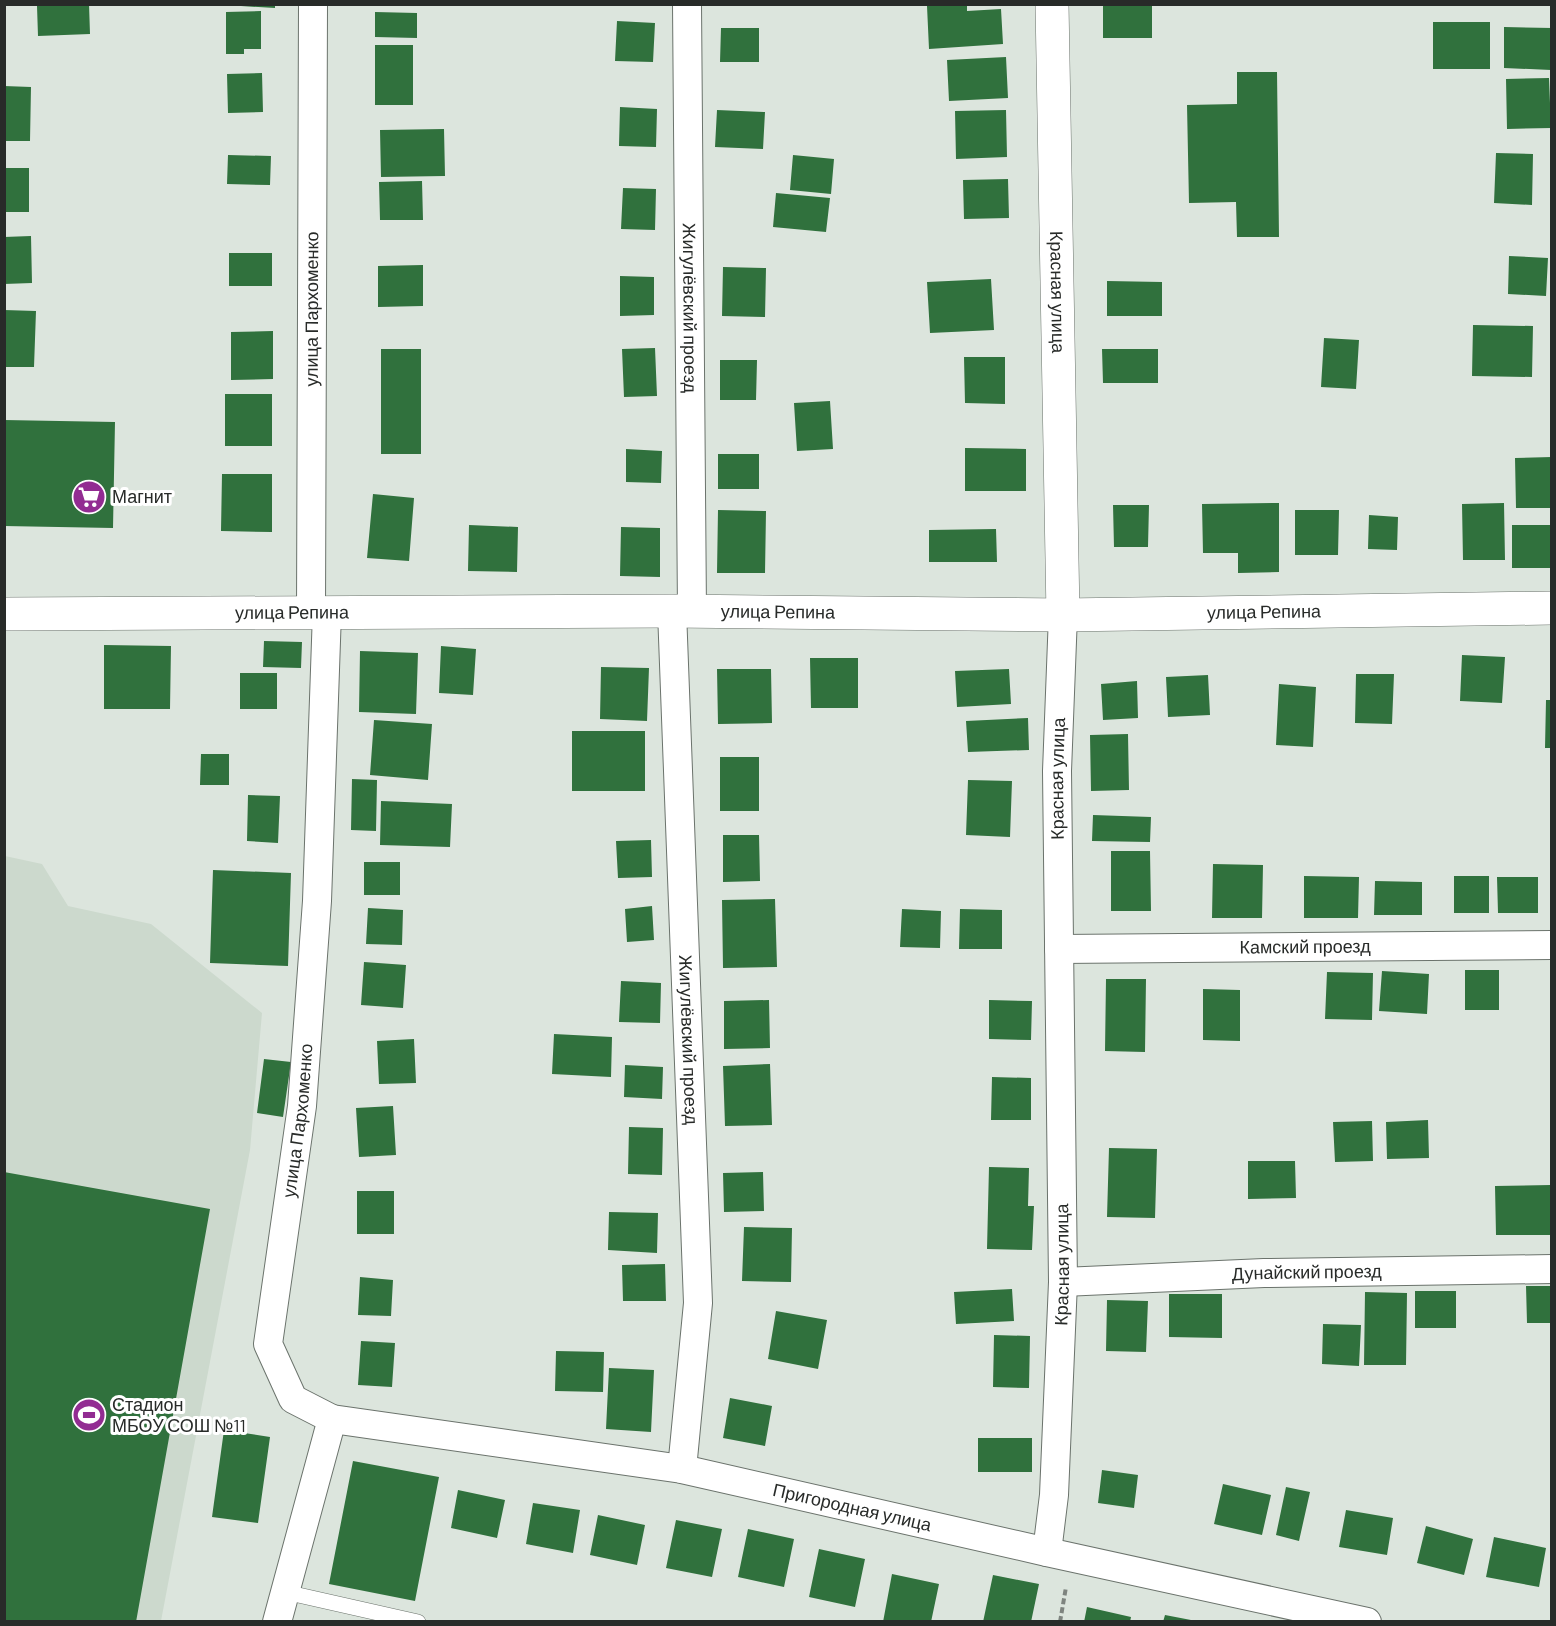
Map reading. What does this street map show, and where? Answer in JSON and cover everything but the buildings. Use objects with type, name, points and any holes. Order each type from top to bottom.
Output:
[{"type":"street","name":"улица Пархоменко","points":[[313,4],[319,612],[317,901],[302,1106],[268,1344],[293,1399],[332,1419]]},
{"type":"street","name":"Жигулёвский проезд","points":[[681,1469],[698,1303],[682,611],[687,4]]},
{"type":"street","name":"Красная улица","points":[[1047,1552],[1054,1495],[1063,1282],[1057,771],[1062,615],[1052,4]]},
{"type":"street","name":"улица Репина","points":[[4,614],[682,611],[1062,615],[1551,608]]},
{"type":"street","name":"Камский проезд","points":[[1059,949],[1551,945]]},
{"type":"street","name":"Дунайский проезд","points":[[1063,1282],[1264,1273],[1551,1269]]},
{"type":"street","name":"Пригородная улица","points":[[332,1419],[681,1469],[1367,1622]]},
{"type":"street","points":[[277,1622],[332,1419]]},
{"type":"lane","points":[[285,1592],[418,1622]]},
{"type":"shaded area","points":[[5,856],[42,864],[68,906],[151,924],[262,1013],[250,1150],[161,1621],[5,1622]]},
{"type":"place","name":"Магнит","points":[[89,497]]},
{"type":"place","name":"Стадион МБОУ СОШ №11","points":[[89,1415]]}]
